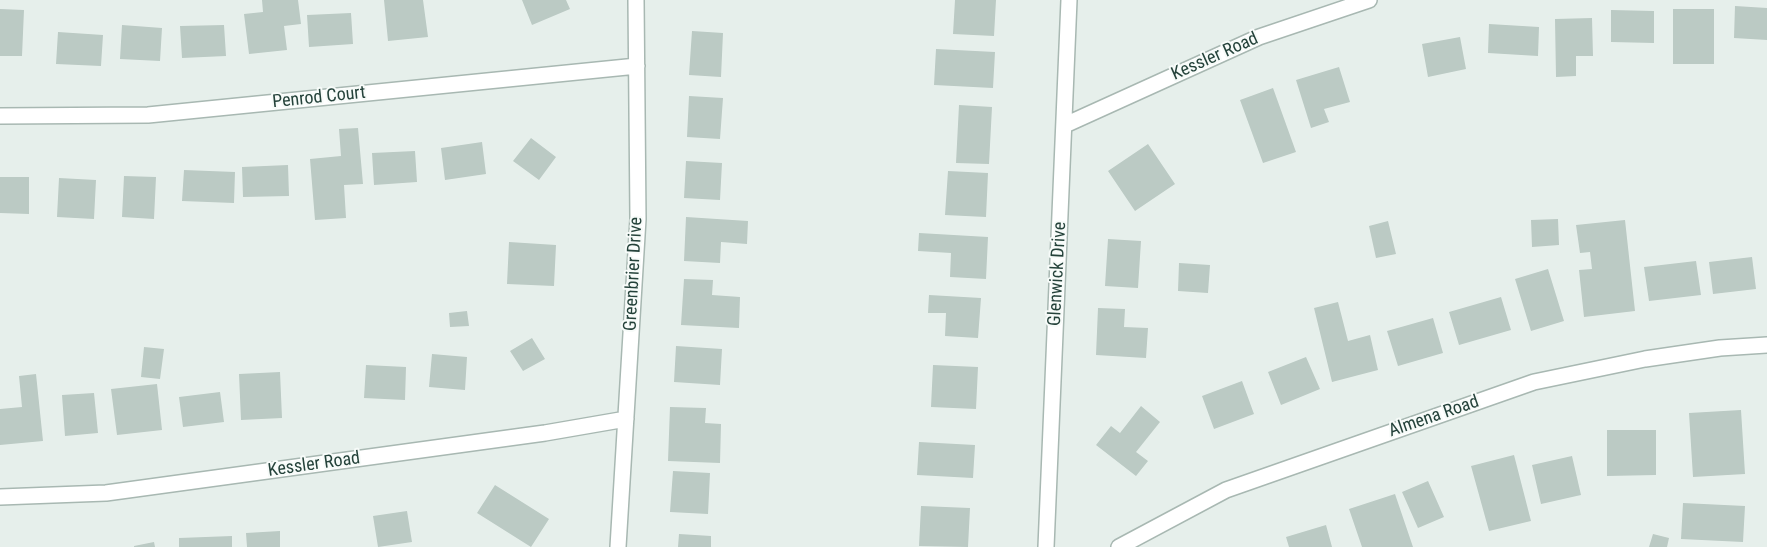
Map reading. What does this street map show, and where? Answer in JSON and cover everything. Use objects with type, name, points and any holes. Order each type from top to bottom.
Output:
[{"type":"street","name":"Greenbrier Drive","points":[[618,547],[638,219],[636,0]]},
{"type":"street","name":"Glenwick Drive","points":[[1046,547],[1069,0]]},
{"type":"street","name":"Kessler Road","points":[[1065,125],[1259,37],[1369,0]]},
{"type":"street","name":"Penrod Court","points":[[0,116],[148,115],[637,66]]},
{"type":"street","name":"Almena Road","points":[[1119,547],[1226,490],[1534,382],[1644,359],[1720,348],[1767,345]]},
{"type":"street","name":"Kessler Road","points":[[0,497],[106,493],[545,433],[626,419]]},
{"type":"building","points":[[262,0],[298,0],[301,24],[284,26],[287,50],[249,54],[244,14],[263,12]]},
{"type":"building","points":[[384,0],[423,0],[428,37],[388,41]]},
{"type":"building","points":[[522,0],[566,0],[570,9],[532,25]]},
{"type":"building","points":[[955,0],[996,0],[994,36],[953,34]]},
{"type":"building","points":[[1735,6],[1767,8],[1767,40],[1734,38]]},
{"type":"building","points":[[0,9],[24,10],[22,56],[0,56]]},
{"type":"building","points":[[1673,9],[1714,9],[1714,64],[1673,64]]},
{"type":"building","points":[[1611,10],[1654,11],[1654,43],[1611,42]]},
{"type":"building","points":[[351,13],[353,44],[309,47],[307,15]]},
{"type":"building","points":[[1592,18],[1593,56],[1576,56],[1576,76],[1556,77],[1555,19]]},
{"type":"building","points":[[1489,24],[1539,27],[1538,56],[1488,53]]},
{"type":"building","points":[[122,25],[162,28],[160,61],[120,59]]},
{"type":"building","points":[[224,25],[226,56],[182,58],[180,26]]},
{"type":"building","points":[[692,31],[723,33],[721,77],[689,75]]},
{"type":"building","points":[[58,32],[103,35],[101,66],[56,64]]},
{"type":"building","points":[[1460,37],[1466,69],[1428,77],[1422,44]]},
{"type":"building","points":[[936,49],[995,52],[993,88],[934,85]]},
{"type":"building","points":[[1339,67],[1350,102],[1324,109],[1329,122],[1311,128],[1296,80]]},
{"type":"building","points":[[1273,88],[1296,152],[1263,163],[1240,100]]},
{"type":"building","points":[[689,96],[723,98],[720,139],[687,137]]},
{"type":"building","points":[[959,105],[992,107],[989,164],[956,163]]},
{"type":"building","points":[[358,128],[363,184],[344,185],[346,218],[315,220],[310,159],[341,156],[339,129]]},
{"type":"building","points":[[531,138],[556,157],[539,180],[513,161]]},
{"type":"building","points":[[482,142],[486,174],[445,180],[441,148]]},
{"type":"building","points":[[1148,144],[1175,184],[1135,211],[1108,171]]},
{"type":"building","points":[[415,151],[417,182],[374,185],[372,153]]},
{"type":"building","points":[[686,161],[722,163],[720,200],[684,198]]},
{"type":"building","points":[[288,165],[289,196],[243,197],[242,167]]},
{"type":"building","points":[[184,170],[235,172],[234,203],[182,201]]},
{"type":"building","points":[[948,171],[988,173],[986,217],[945,215]]},
{"type":"building","points":[[124,176],[156,177],[154,219],[122,217]]},
{"type":"building","points":[[0,177],[29,177],[29,214],[0,213]]},
{"type":"building","points":[[59,178],[96,180],[94,219],[57,217]]},
{"type":"building","points":[[686,217],[748,221],[747,244],[721,242],[720,263],[684,261]]},
{"type":"building","points":[[1558,219],[1559,245],[1532,247],[1531,220]]},
{"type":"building","points":[[1625,220],[1635,311],[1584,317],[1579,270],[1592,269],[1590,252],[1580,253],[1576,225]]},
{"type":"building","points":[[1388,221],[1396,254],[1376,258],[1369,226]]},
{"type":"building","points":[[919,233],[988,237],[986,279],[950,277],[951,253],[918,251]]},
{"type":"building","points":[[1108,239],[1141,241],[1138,288],[1105,286]]},
{"type":"building","points":[[509,242],[556,245],[554,286],[507,284]]},
{"type":"building","points":[[1752,257],[1756,289],[1713,294],[1709,262]]},
{"type":"building","points":[[1696,261],[1701,295],[1649,301],[1644,267]]},
{"type":"building","points":[[1179,263],[1210,265],[1208,293],[1178,291]]},
{"type":"building","points":[[1548,269],[1564,321],[1531,331],[1515,279]]},
{"type":"building","points":[[684,279],[713,280],[712,295],[740,297],[739,328],[681,325]]},
{"type":"building","points":[[929,295],[981,298],[978,338],[945,336],[946,313],[928,313]]},
{"type":"building","points":[[1501,297],[1511,330],[1459,345],[1449,312]]},
{"type":"building","points":[[1338,302],[1348,341],[1370,335],[1378,370],[1332,382],[1314,308]]},
{"type":"building","points":[[1098,308],[1125,309],[1124,327],[1148,328],[1146,358],[1096,355]]},
{"type":"building","points":[[467,311],[469,326],[450,327],[449,313]]},
{"type":"building","points":[[1433,318],[1443,353],[1398,366],[1387,331]]},
{"type":"building","points":[[532,338],[545,359],[523,371],[510,351]]},
{"type":"building","points":[[676,346],[722,349],[720,385],[674,382]]},
{"type":"building","points":[[144,347],[164,349],[160,379],[141,377]]},
{"type":"building","points":[[432,354],[467,357],[465,390],[429,387]]},
{"type":"building","points":[[1306,357],[1320,389],[1281,405],[1268,372]]},
{"type":"building","points":[[366,365],[406,367],[405,400],[364,398]]},
{"type":"building","points":[[933,365],[978,367],[976,409],[931,407]]},
{"type":"building","points":[[280,372],[282,418],[241,420],[239,374]]},
{"type":"building","points":[[36,374],[43,441],[0,445],[0,409],[22,407],[19,376]]},
{"type":"building","points":[[1242,381],[1254,414],[1214,429],[1202,396]]},
{"type":"building","points":[[157,384],[162,430],[117,435],[111,389]]},
{"type":"building","points":[[220,392],[224,422],[183,427],[179,397]]},
{"type":"building","points":[[94,393],[98,433],[65,436],[62,395]]},
{"type":"building","points":[[1141,406],[1160,422],[1136,452],[1148,461],[1136,476],[1096,445],[1111,426],[1120,433]]},
{"type":"building","points":[[670,407],[706,408],[705,423],[721,424],[720,463],[668,461]]},
{"type":"building","points":[[1741,410],[1745,474],[1693,477],[1689,413]]},
{"type":"building","points":[[1607,430],[1656,430],[1656,475],[1607,476]]},
{"type":"building","points":[[919,442],[975,445],[973,478],[917,475]]},
{"type":"building","points":[[1514,455],[1531,521],[1489,531],[1471,466]]},
{"type":"building","points":[[1572,456],[1581,495],[1541,504],[1532,465]]},
{"type":"building","points":[[673,471],[710,473],[708,514],[670,512]]},
{"type":"building","points":[[1428,481],[1444,517],[1418,528],[1402,492]]},
{"type":"building","points":[[495,485],[549,519],[531,547],[477,513]]},
{"type":"building","points":[[1395,494],[1413,547],[1362,547],[1349,509]]},
{"type":"building","points":[[1683,503],[1745,506],[1743,542],[1681,539]]},
{"type":"building","points":[[921,506],[970,508],[968,547],[919,546]]},
{"type":"building","points":[[407,511],[412,542],[378,547],[373,516]]},
{"type":"building","points":[[1326,525],[1332,547],[1289,547],[1286,537]]},
{"type":"building","points":[[280,531],[280,547],[247,547],[246,533]]},
{"type":"building","points":[[679,534],[711,536],[711,547],[678,547]]},
{"type":"building","points":[[1653,534],[1669,538],[1667,547],[1649,547]]},
{"type":"building","points":[[232,536],[232,547],[179,547],[179,538]]},
{"type":"building","points":[[154,542],[155,547],[134,547],[134,546]]}]
